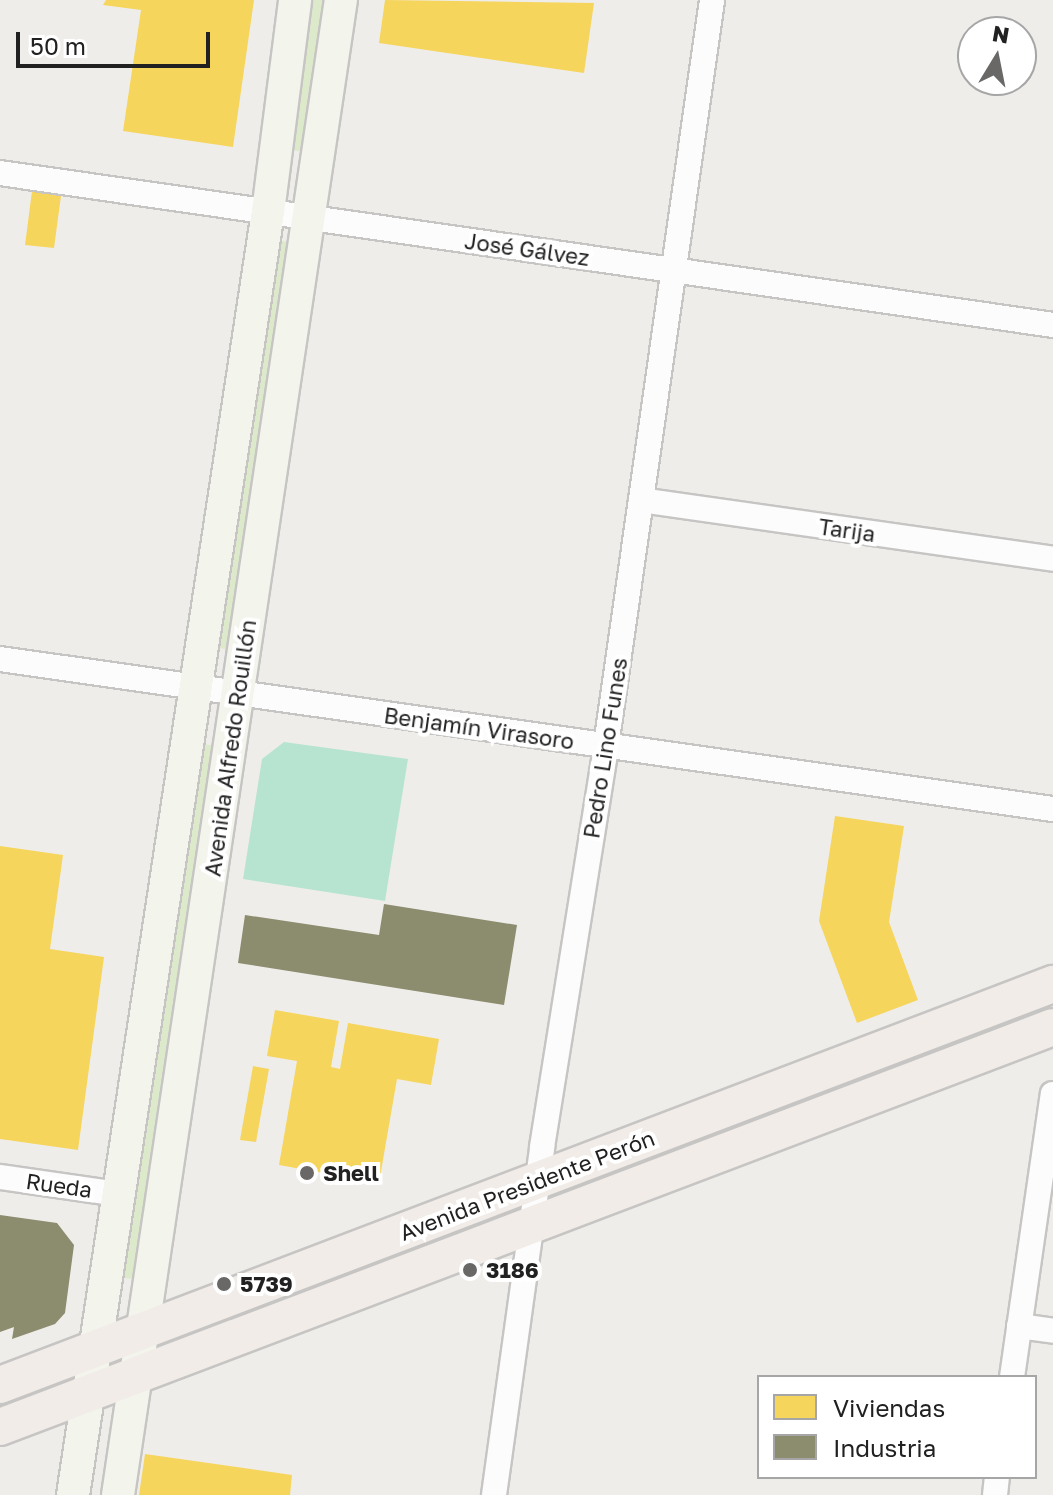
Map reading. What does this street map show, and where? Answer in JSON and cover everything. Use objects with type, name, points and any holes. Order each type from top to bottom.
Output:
[{"type":"main road","name":"Avenida Presidente Perón","points":[[0,1385],[1053,984]]},
{"type":"main road","name":"Avenida Presidente Perón","points":[[0,1427],[1053,1027]]},
{"type":"street","name":"Avenida Alfredo Rouillón","points":[[73,1495],[268,212],[295,0]]},
{"type":"street","name":"Avenida Alfredo Rouillón","points":[[118,1495],[341,0]]},
{"type":"street","name":"Pedro Lino Funes","points":[[494,1495],[531,1226],[606,746],[712,0]]},
{"type":"street","name":"José Gálvez","points":[[0,173],[1053,325]]},
{"type":"street","name":"Tarija","points":[[641,500],[1053,559]]},
{"type":"street","name":"Benjamín Virasoro","points":[[0,659],[1053,809]]},
{"type":"street","points":[[1012,1375],[1053,1094]]},
{"type":"street","name":"Rueda","points":[[0,1177],[118,1194]]},
{"type":"street","points":[[1019,1326],[1053,1331]]},
{"type":"green space","points":[[309,0],[325,0],[303,152],[287,149]]},
{"type":"green space","points":[[273,240],[289,242],[230,650],[214,647]]},
{"type":"green space","points":[[284,742],[408,759],[385,901],[243,879],[262,759]]},
{"type":"green space","points":[[201,744],[217,746],[140,1280],[124,1278]]},
{"type":"building: Viviendas","points":[[106,0],[254,0],[233,147],[123,131],[141,10],[103,5]]},
{"type":"building: Viviendas","points":[[385,0],[594,3],[584,73],[379,43]]},
{"type":"building: Viviendas","points":[[32,191],[61,196],[54,248],[25,245]]},
{"type":"building: Viviendas","points":[[835,816],[904,826],[889,922],[918,1000],[857,1023],[819,921]]},
{"type":"building: Viviendas","points":[[0,846],[63,855],[50,949],[104,957],[78,1150],[0,1139]]},
{"type":"building: Viviendas","points":[[275,1010],[339,1021],[331,1067],[340,1069],[348,1023],[439,1039],[431,1085],[397,1079],[379,1183],[279,1165],[297,1061],[267,1056]]},
{"type":"building: Viviendas","points":[[253,1066],[269,1069],[256,1142],[240,1140]]},
{"type":"building: Viviendas","points":[[145,1454],[292,1475],[290,1495],[139,1495]]},
{"type":"building: Industria","points":[[384,904],[517,925],[504,1005],[238,963],[245,915],[379,935]]},
{"type":"building: Industria","points":[[0,1215],[57,1223],[74,1245],[65,1313],[55,1324],[12,1339],[14,1327],[0,1332]]},
{"type":"place","name":"Shell","points":[[307,1173]]},
{"type":"place","name":"3186","points":[[470,1270]]},
{"type":"place","name":"5739","points":[[224,1284]]}]
